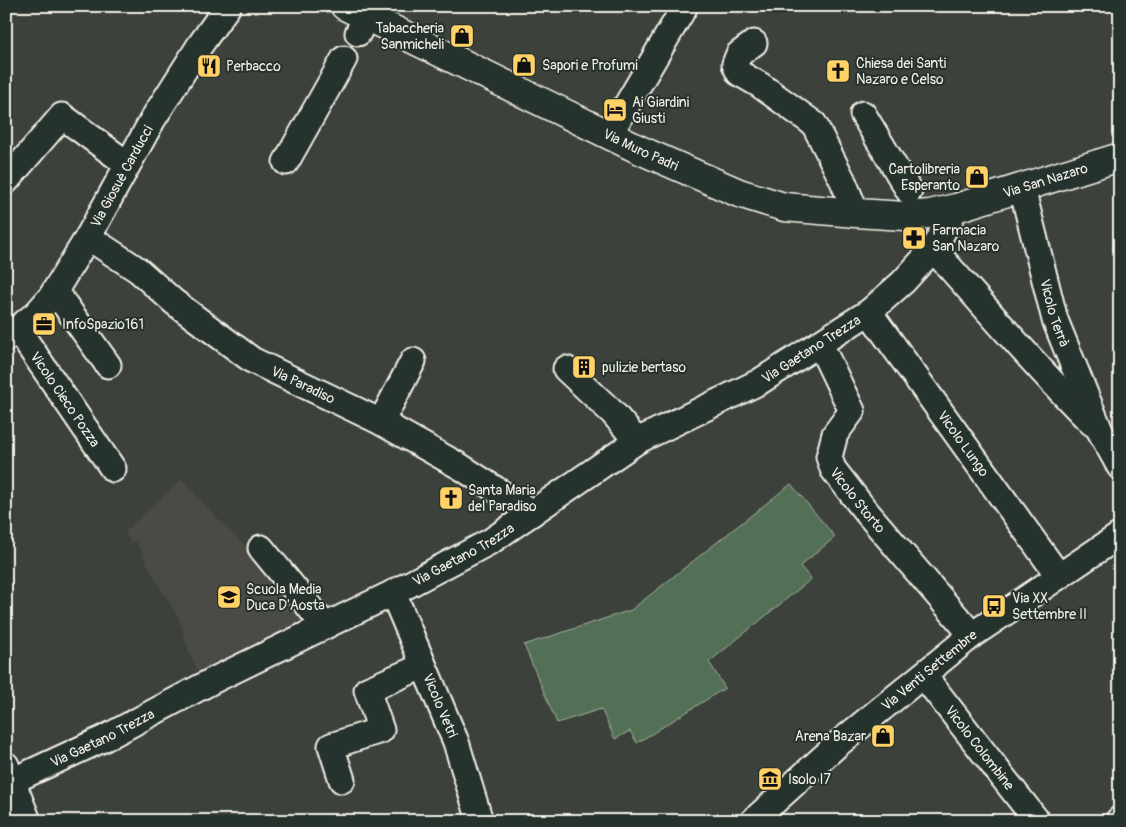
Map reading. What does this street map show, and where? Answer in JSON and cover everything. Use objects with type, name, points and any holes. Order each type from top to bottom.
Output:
[{"type":"main road","name":"Via Muro Padri","points":[[358,15],[609,135],[739,193],[784,208],[906,216],[916,202],[963,206]]},
{"type":"main road","name":"Via San Nazaro","points":[[963,206],[1120,157]]},
{"type":"street","name":"Via Giosuè Carducci","points":[[12,334],[37,313],[55,291],[88,237],[153,119],[228,6]]},
{"type":"street","points":[[609,135],[676,9]]},
{"type":"street","points":[[754,43],[739,54],[735,64],[739,73],[760,84],[814,124],[856,213]]},
{"type":"street","points":[[286,162],[344,59]]},
{"type":"street","points":[[863,114],[916,202]]},
{"type":"street","points":[[6,181],[62,116],[127,164]]},
{"type":"street","name":"Vicolo Terrà","points":[[1022,188],[1055,320],[1100,431],[1120,467]]},
{"type":"street","name":"Via Gaetano Trezza","points":[[9,773],[104,738],[214,680],[392,593],[491,541],[637,441],[759,382],[869,312],[903,282],[933,249],[963,206]]},
{"type":"street","name":"Via Paradiso","points":[[88,237],[138,270],[174,302],[252,360],[381,422],[461,467],[532,513]]},
{"type":"street","name":"Vicolo Terrà","points":[[933,249],[1052,383],[1100,431]]},
{"type":"street","points":[[55,291],[108,365]]},
{"type":"street","name":"Vicolo Lungo","points":[[869,312],[1058,576]]},
{"type":"street","name":"Vicolo Cieco Pozza","points":[[12,334],[113,469]]},
{"type":"street","name":"Vicolo Storto","points":[[820,344],[852,411],[835,434],[829,456],[833,469],[864,509],[972,635]]},
{"type":"street","points":[[381,422],[413,361]]},
{"type":"street","points":[[566,369],[613,413],[637,441]]},
{"type":"street","name":"Via Venti Settembre","points":[[753,821],[838,744],[924,676],[972,635],[1120,535]]},
{"type":"street","points":[[261,548],[325,626]]},
{"type":"street","name":"Vicolo Vetri","points":[[392,593],[456,742],[480,821]]},
{"type":"street","points":[[342,780],[331,746],[381,730],[367,690],[424,666]]},
{"type":"street","name":"Vicolo Colombine","points":[[924,676],[1037,821]]},
{"type":"street","points":[[9,773],[28,821]]},
{"type":"shaded area","name":"Scuola Media Duca D'Aosta","points":[[182,480],[263,564],[312,623],[200,676],[187,646],[179,618],[154,577],[136,541],[131,543],[125,531]]},
{"type":"green space","points":[[791,484],[835,537],[800,566],[811,579],[709,662],[725,688],[637,743],[630,731],[615,739],[601,709],[557,723],[524,645],[631,610]]},
{"type":"place","name":"Tabaccheria Sanmicheli","points":[[462,36]]},
{"type":"place","name":"Sapori e Profumi","points":[[524,65]]},
{"type":"place","name":"Perbacco","points":[[209,66]]},
{"type":"place","name":"Chiesa dei Santi Nazaro e Celso","points":[[838,71]]},
{"type":"place","name":"Ai Giardini Giusti","points":[[615,110]]},
{"type":"place","name":"Cartolibreria Esperanto","points":[[977,177]]},
{"type":"place","name":"Farmacia San Nazaro","points":[[914,238]]},
{"type":"place","name":"InfoSpazio161","points":[[44,324]]},
{"type":"place","name":"pulizie bertaso","points":[[584,367]]},
{"type":"place","name":"Santa Maria del Paradiso","points":[[451,498]]},
{"type":"place","name":"Scuola Media Duca D'Aosta","points":[[229,597]]},
{"type":"place","name":"Via XX Settembre II","points":[[994,606]]},
{"type":"place","name":"Arena Bazar","points":[[883,736]]},
{"type":"place","name":"Isolo I7","points":[[770,779]]}]
